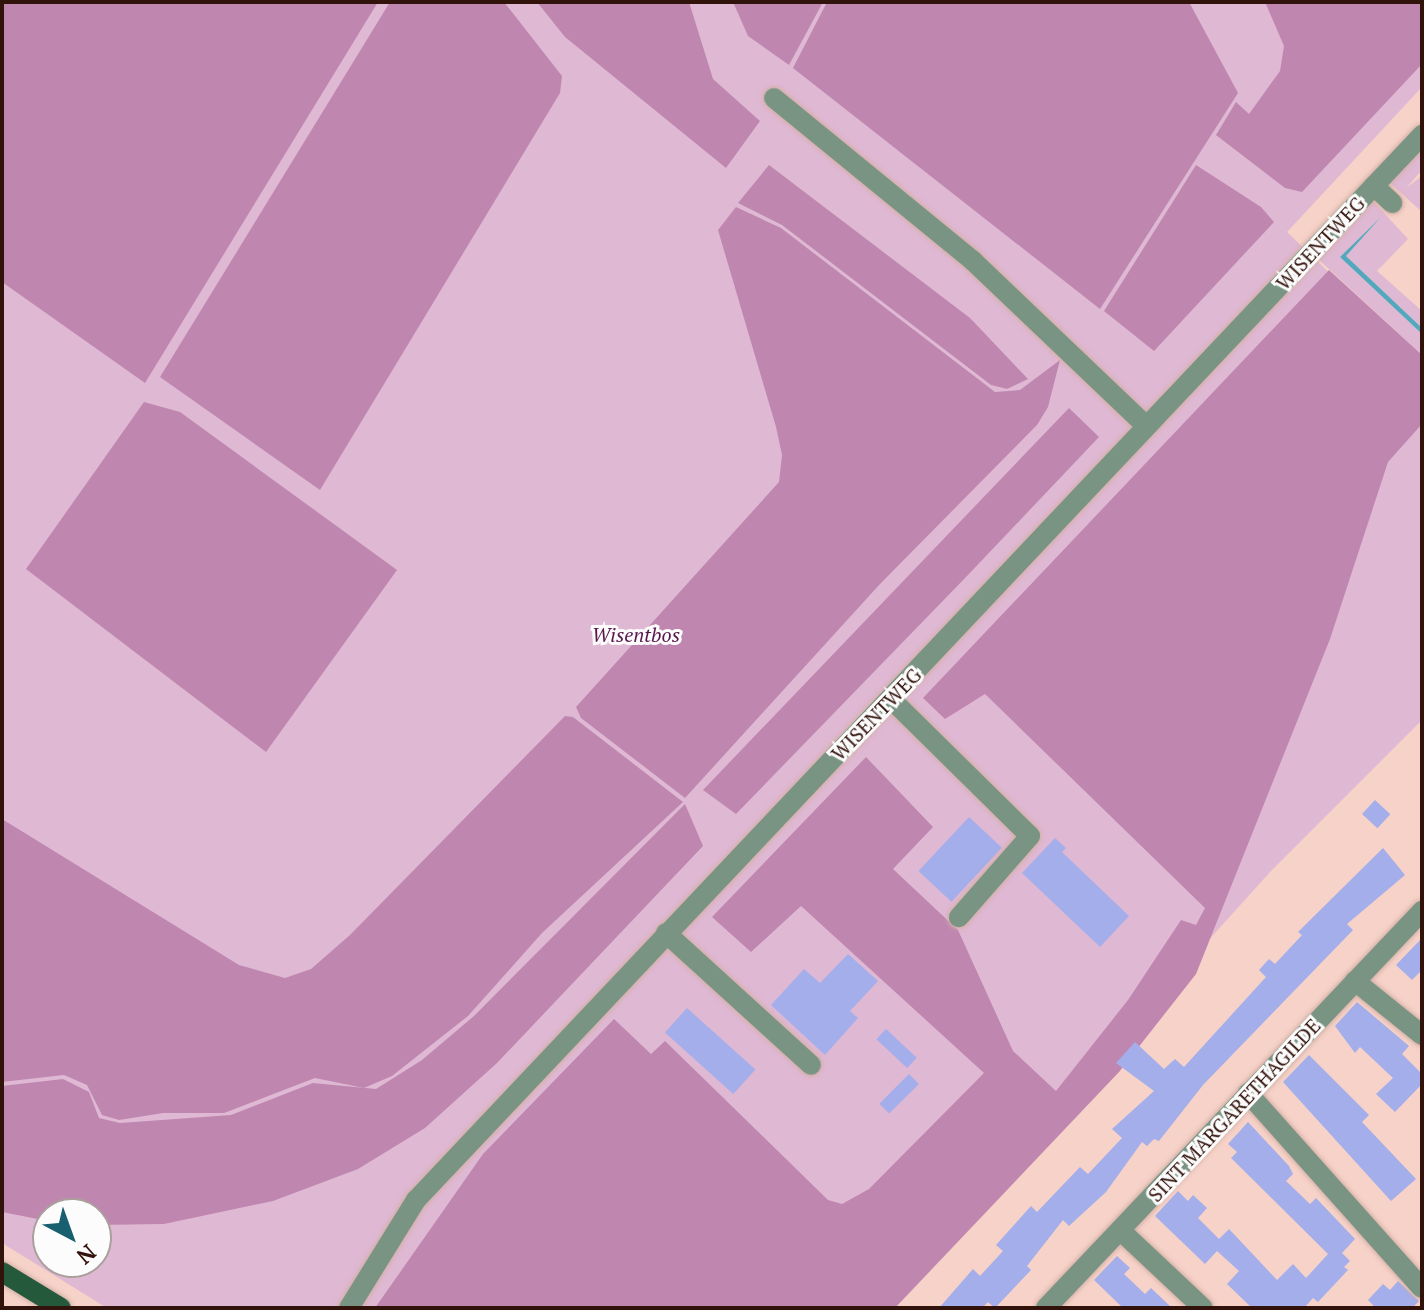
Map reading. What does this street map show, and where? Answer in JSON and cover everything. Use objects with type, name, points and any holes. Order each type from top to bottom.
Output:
[{"type":"main road","points":[[2,1272],[61,1308]]},
{"type":"street","points":[[774,98],[973,261],[1146,426]]},
{"type":"street","name":"WISENTWEG","points":[[349,1308],[416,1200],[1422,135]]},
{"type":"street","points":[[1374,186],[1392,203]]},
{"type":"street","points":[[891,699],[1030,836],[959,917]]},
{"type":"street","name":"SINT MARGARETHAGILDE","points":[[1046,1308],[1422,911]]},
{"type":"street","points":[[666,933],[811,1065]]},
{"type":"street","points":[[1355,981],[1422,1035]]},
{"type":"street","points":[[1248,1093],[1422,1288]]},
{"type":"street","points":[[1121,1231],[1203,1308]]},
{"type":"green space","name":"Wisentbos","points":[[2,2],[1422,2],[1422,87],[1287,232],[1422,362],[1422,720],[1271,871],[876,1308],[107,1308],[59,1278],[112,1278],[112,1198],[32,1198],[32,1262],[2,1243]]},
{"type":"green space","points":[[1422,148],[1422,170],[1406,188],[1422,176],[1422,212],[1389,182]]},
{"type":"green space","points":[[1372,200],[1408,239],[1377,271],[1422,311],[1422,328],[1346,256],[1381,217],[1340,257],[1422,334],[1422,355],[1317,258]]},
{"type":"shaded area","points":[[2,2],[378,2],[145,383],[2,282]]},
{"type":"shaded area","points":[[390,2],[504,2],[562,76],[560,93],[320,490],[160,377]]},
{"type":"shaded area","points":[[537,2],[689,2],[713,79],[760,121],[726,168],[565,37]]},
{"type":"shaded area","points":[[733,2],[823,2],[789,65],[748,36]]},
{"type":"shaded area","points":[[827,2],[1189,2],[1238,93],[1100,309],[793,68]]},
{"type":"shaded area","points":[[1265,2],[1422,2],[1422,64],[1302,192],[1285,188],[1216,135],[1236,102],[1249,114],[1280,71],[1284,46]]},
{"type":"shaded area","points":[[769,165],[970,318],[1028,379],[1007,389],[991,385],[782,225],[738,203]]},
{"type":"shaded area","points":[[1196,165],[1261,207],[1274,222],[1154,351],[1104,311]]},
{"type":"shaded area","points":[[736,207],[781,228],[995,392],[1020,390],[1060,360],[1048,407],[1037,425],[880,584],[685,798],[581,718],[576,707],[779,482],[782,455],[776,427],[718,230]]},
{"type":"shaded area","points":[[1329,270],[1422,355],[1422,424],[1388,462],[1330,639],[1196,974],[1119,1072],[895,1308],[375,1308],[483,1154],[614,1019],[651,1054],[665,1041],[828,1200],[842,1204],[869,1189],[984,1073],[801,906],[751,952],[712,917],[866,757],[933,827],[893,869],[958,930],[1013,1051],[1056,1091],[1128,1000],[1181,920],[1196,925],[1205,908],[985,694],[945,719],[923,698]]},
{"type":"shaded area","points":[[144,402],[180,412],[397,570],[266,752],[26,569]]},
{"type":"shaded area","points":[[1069,408],[1099,437],[967,576],[736,814],[703,790]]},
{"type":"shaded area","points":[[565,716],[573,717],[683,802],[542,933],[468,1016],[392,1076],[364,1088],[315,1078],[224,1113],[163,1113],[119,1120],[102,1115],[87,1085],[64,1075],[2,1082],[2,819],[239,965],[285,978],[311,969],[350,935]]},
{"type":"shaded area","points":[[685,804],[703,846],[497,1063],[425,1128],[358,1169],[273,1201],[164,1224],[112,1225],[112,1198],[32,1198],[32,1218],[2,1212],[2,1086],[63,1079],[89,1092],[99,1118],[120,1123],[231,1115],[313,1083],[376,1089],[422,1060],[474,1016]]},
{"type":"water","points":[[1381,217],[1346,256],[1422,328],[1422,334],[1340,257]]},
{"type":"building","points":[[1375,800],[1390,814],[1377,828],[1362,814]]},
{"type":"building","points":[[969,817],[1002,848],[951,902],[919,871]]},
{"type":"building","points":[[1055,838],[1066,848],[1062,852],[1129,916],[1100,947],[1022,873]]},
{"type":"building","points":[[1383,848],[1405,875],[1347,924],[1353,930],[1203,1085],[1159,1141],[1154,1139],[1147,1146],[1142,1142],[1106,1192],[1069,1226],[1063,1220],[1027,1266],[1031,1270],[995,1308],[988,1302],[982,1308],[939,1308],[973,1269],[980,1276],[1003,1251],[996,1245],[1031,1206],[1037,1212],[1080,1167],[1088,1174],[1122,1138],[1112,1129],[1154,1091],[1116,1063],[1135,1042],[1164,1069],[1175,1059],[1184,1067],[1266,977],[1259,970],[1269,959],[1275,964],[1302,935],[1298,932]]},
{"type":"building","points":[[1422,938],[1422,970],[1412,980],[1396,965]]},
{"type":"building","points":[[848,954],[878,981],[850,1011],[858,1018],[825,1055],[771,1005],[804,969],[820,983]]},
{"type":"building","points":[[1357,1002],[1409,1046],[1402,1054],[1422,1074],[1422,1084],[1395,1112],[1376,1094],[1393,1078],[1360,1047],[1355,1053],[1335,1026]]},
{"type":"building","points":[[687,1008],[755,1070],[733,1094],[665,1033]]},
{"type":"building","points":[[886,1029],[917,1058],[907,1068],[876,1039]]},
{"type":"building","points":[[1309,1055],[1369,1115],[1362,1122],[1416,1179],[1391,1201],[1283,1082]]},
{"type":"building","points":[[909,1074],[919,1084],[889,1114],[879,1104]]},
{"type":"building","points":[[1248,1122],[1289,1166],[1293,1174],[1286,1181],[1310,1204],[1316,1198],[1355,1239],[1342,1253],[1350,1261],[1344,1267],[1348,1270],[1318,1302],[1313,1298],[1304,1308],[1252,1308],[1227,1284],[1239,1271],[1217,1251],[1205,1264],[1155,1216],[1178,1191],[1188,1201],[1193,1195],[1207,1208],[1198,1218],[1219,1239],[1229,1229],[1277,1280],[1293,1264],[1306,1278],[1328,1254],[1231,1158],[1237,1152],[1228,1144]]},
{"type":"building","points":[[1117,1256],[1130,1268],[1124,1274],[1145,1294],[1151,1288],[1172,1308],[1123,1308],[1094,1280]]},
{"type":"building","points":[[1398,1281],[1419,1301],[1412,1308],[1376,1308],[1368,1300],[1383,1284],[1390,1290]]}]
